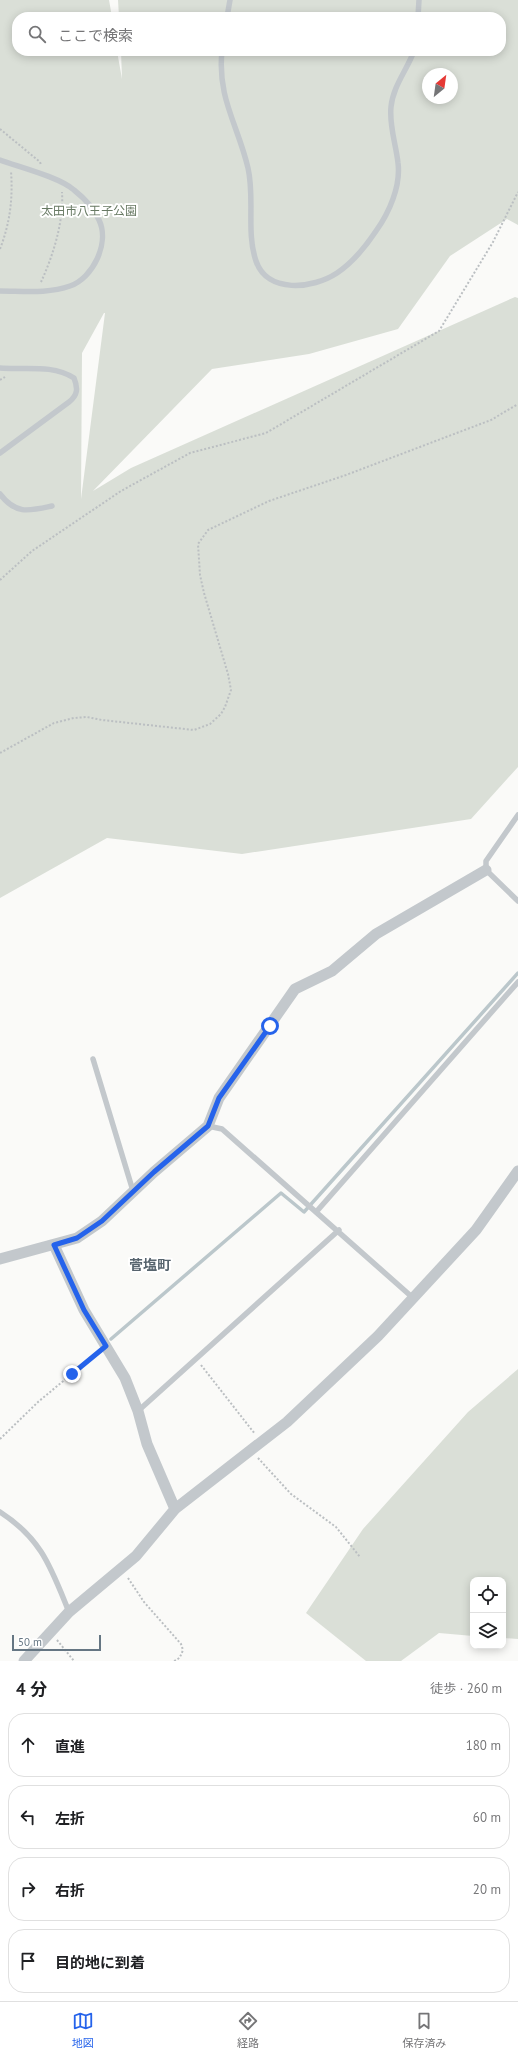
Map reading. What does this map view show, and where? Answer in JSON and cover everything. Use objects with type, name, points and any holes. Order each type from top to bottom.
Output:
[{"type":"street","points":[[0,1259],[77,1238],[102,1221],[132,1192],[208,1126],[219,1098],[295,990],[332,970],[376,934],[486,870]]},
{"type":"street","points":[[24,1661],[69,1612],[136,1556],[175,1509],[262,1443],[331,1382],[378,1336],[412,1296],[445,1265],[476,1230],[518,1171]]},
{"type":"street","points":[[54,1245],[84,1310],[125,1378],[138,1410],[147,1444],[175,1509]]},
{"type":"lane","points":[[228,12],[230,0]]},
{"type":"lane","points":[[418,12],[419,0]]},
{"type":"lane","points":[[222,56],[222,88],[250,180],[254,255],[261,271],[266,277],[285,285],[318,282],[338,273],[362,249],[383,219],[395,192],[399,176],[390,116],[391,104],[397,85],[412,56]]},
{"type":"lane","points":[[0,160],[73,188],[91,206],[100,221],[102,242],[97,260],[87,275],[71,286],[51,292],[0,291]]},
{"type":"lane","points":[[0,368],[48,368],[65,372],[74,378],[78,387],[75,397],[0,453]]},
{"type":"lane","points":[[0,494],[9,504],[20,510],[30,511],[52,506]]},
{"type":"lane","points":[[518,815],[486,861],[486,870],[518,901]]},
{"type":"lane","points":[[317,1211],[518,982]]},
{"type":"lane","points":[[93,1059],[132,1192]]},
{"type":"lane","points":[[208,1126],[222,1129],[339,1230],[412,1296]]},
{"type":"lane","points":[[138,1410],[339,1230]]},
{"type":"lane","points":[[0,1512],[22,1527],[33,1539],[52,1568],[69,1612]]},
{"type":"path","points":[[0,129],[40,162],[43,176]]},
{"type":"path","points":[[0,249],[10,218],[12,194],[11,164]]},
{"type":"path","points":[[36,292],[48,267],[60,220],[62,198],[61,183]]},
{"type":"path","points":[[0,580],[32,551],[120,491],[190,453],[266,433],[439,331],[493,242],[518,192]]},
{"type":"path","points":[[0,753],[49,725],[74,718],[87,717],[194,730],[210,724],[221,714],[231,690],[228,674],[204,594],[200,575],[198,544],[208,530],[269,501],[346,475],[484,423],[503,414],[518,404]]},
{"type":"path","points":[[0,1439],[38,1402],[106,1346]]},
{"type":"path","points":[[196,1359],[262,1443]]},
{"type":"path","points":[[252,1451],[291,1494],[336,1527],[360,1557]]},
{"type":"path","points":[[122,1569],[144,1602],[181,1644],[183,1650],[182,1654],[179,1659],[174,1661]]},
{"type":"path","points":[[50,1632],[74,1661]]},
{"type":"green space","name":"太田市八王子公園","points":[[0,0],[109,0],[111,12],[12,12],[12,56],[118,56],[122,79],[121,56],[506,56],[506,12],[119,12],[118,0],[518,0],[518,225],[507,219],[450,256],[398,329],[309,354],[212,369],[93,491],[131,468],[515,297],[518,298],[518,767],[471,819],[242,854],[107,838],[0,898]],"holes":[[[105,313],[81,499],[82,353]]]},
{"type":"green space","points":[[518,1369],[518,1639],[506,1638],[506,1577],[470,1577],[470,1636],[439,1633],[401,1661],[366,1661],[306,1613],[363,1529],[468,1412]]},
{"type":"waterway","points":[[111,1339],[281,1193],[304,1212],[518,973]]},
{"type":"district","name":"菅塩町","points":[[150,1265]]},
{"type":"route","points":[[72,1374],[106,1346],[84,1310],[54,1245],[77,1238],[102,1221],[124,1202],[132,1192],[154,1172],[208,1126],[219,1098],[270,1026]]}]
